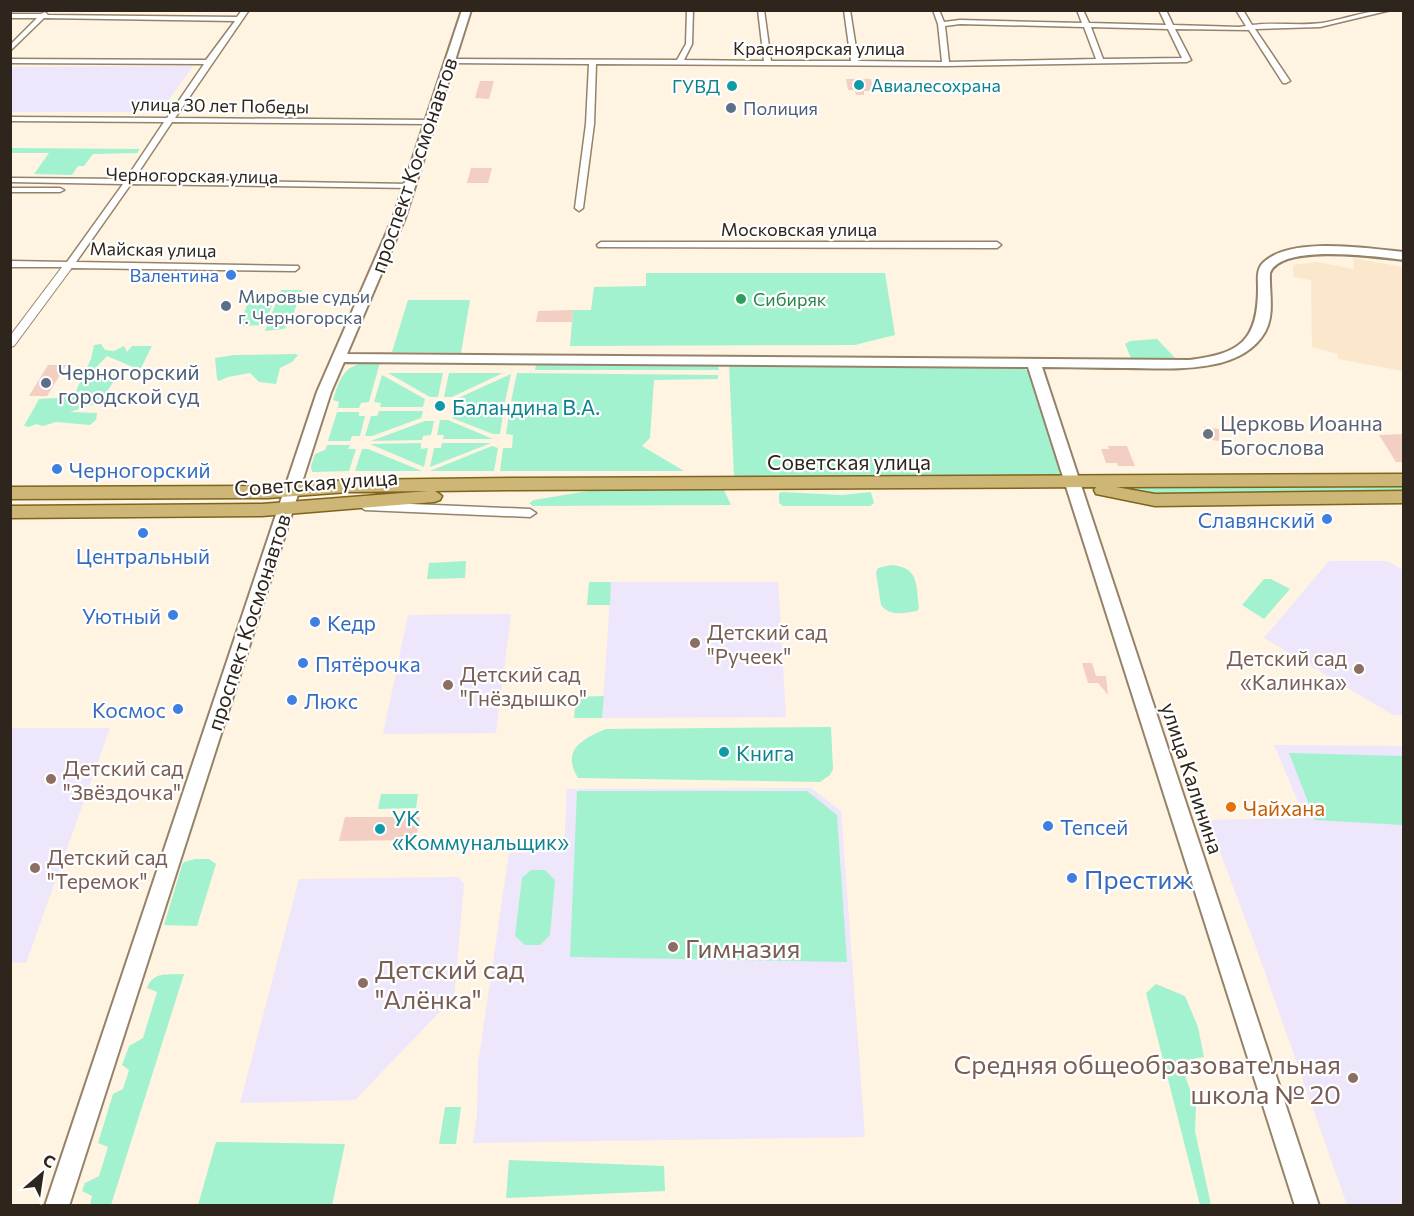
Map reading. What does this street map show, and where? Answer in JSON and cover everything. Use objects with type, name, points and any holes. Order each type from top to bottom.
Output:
[{"type":"main road","name":"проспект Космонавтов","points":[[57,1206],[292,490],[338,358],[391,238],[467,10]]},
{"type":"main road","points":[[338,358],[1189,364],[1221,359],[1241,347],[1258,331],[1263,321],[1264,272],[1268,265],[1276,260],[1294,254],[1330,250],[1404,256]]},
{"type":"main road","name":"улица Калинина","points":[[1034,364],[1307,1206]]},
{"type":"main road","name":"Советская улица","points":[[10,493],[292,490],[348,486],[1404,480]]},
{"type":"main road","name":"Советская улица","points":[[1074,483],[1155,500],[1404,498]]},
{"type":"main road","name":"Советская улица","points":[[10,512],[286,508],[624,484]]},
{"type":"street","points":[[10,344],[124,187],[207,62],[246,10]]},
{"type":"street","points":[[680,62],[689,44],[690,10]]},
{"type":"street","points":[[760,10],[768,63]]},
{"type":"street","points":[[847,10],[855,64]]},
{"type":"street","points":[[936,10],[941,24],[946,64]]},
{"type":"street","points":[[1080,10],[1100,61]]},
{"type":"street","points":[[1162,10],[1167,18],[1168,26]]},
{"type":"street","points":[[1239,10],[1286,81]]},
{"type":"street","points":[[941,24],[960,22],[1239,29],[1320,25],[1388,10]]},
{"type":"street","points":[[10,16],[45,13],[240,19]]},
{"type":"street","points":[[10,50],[45,13]]},
{"type":"street","name":"Красноярская улица","points":[[451,61],[946,64],[1187,60],[1168,26]]},
{"type":"street","points":[[10,61],[207,62]]},
{"type":"street","points":[[579,208],[590,124],[593,61]]},
{"type":"street","name":"улица 30 лет Победы","points":[[10,118],[430,122]]},
{"type":"street","name":"Черногорская улица","points":[[10,180],[294,193],[372,186],[409,186]]},
{"type":"street","name":"Черногорская улица","points":[[10,190],[124,187]]},
{"type":"street","name":"Московская улица","points":[[601,245],[997,245]]},
{"type":"street","name":"Майская улица","points":[[10,264],[295,268]]},
{"type":"street","points":[[343,505],[530,513]]},
{"type":"shaded area","points":[[193,66],[160,112],[11,112],[10,67]]},
{"type":"shaded area","points":[[1353,258],[1403,267],[1403,371],[1338,359],[1337,354],[1312,347],[1311,280],[1293,277],[1293,265],[1316,262],[1354,269]]},
{"type":"shaded area","name":"Детский сад «Калинка»","points":[[1329,561],[1387,561],[1403,570],[1403,715],[1393,715],[1264,638]]},
{"type":"shaded area","name":"Детский сад \"Ручеек\"","points":[[611,582],[778,582],[786,717],[602,718]]},
{"type":"shaded area","name":"Детский сад \"Гнёздышко\"","points":[[511,614],[496,733],[383,734],[408,615]]},
{"type":"shaded area","name":"Детский сад \"Звёздочка\"","points":[[11,728],[110,728],[26,963],[11,962]]},
{"type":"shaded area","name":"Средняя общеобразовательная школа № 20","points":[[1274,745],[1403,746],[1403,1205],[1347,1205],[1257,950],[1208,820],[1305,818]]},
{"type":"shaded area","name":"Гимназия","points":[[811,788],[841,811],[865,1137],[473,1143],[477,1115],[478,1064],[509,853],[564,851],[567,789]]},
{"type":"shaded area","name":"Детский сад \"Алёнка\"","points":[[458,877],[464,884],[454,997],[355,1100],[240,1103],[299,879]]},
{"type":"green space","points":[[11,148],[140,149],[137,153],[93,154],[84,166],[78,166],[72,175],[34,174],[49,153],[11,153]]},
{"type":"green space","name":"Сибиряк","points":[[646,273],[885,273],[895,335],[855,345],[570,346],[573,310],[591,310],[594,287],[646,286]]},
{"type":"green space","points":[[281,290],[302,290],[290,323],[284,329],[265,331]]},
{"type":"green space","points":[[252,292],[277,294],[264,325],[239,326]]},
{"type":"green space","points":[[408,300],[470,300],[461,353],[392,352]]},
{"type":"green space","points":[[1157,339],[1176,359],[1173,361],[1136,361],[1131,358],[1125,344],[1130,341]]},
{"type":"green space","points":[[101,344],[105,350],[114,351],[124,346],[127,352],[132,346],[152,346],[140,370],[107,356],[93,371],[118,376],[98,403],[70,412],[97,413],[96,420],[90,425],[56,422],[43,426],[36,424],[29,427],[24,426],[39,399],[73,397],[91,359],[94,345]]},
{"type":"green space","points":[[234,355],[298,355],[292,362],[280,368],[276,384],[259,382],[250,373],[219,381],[215,358]]},
{"type":"green space","points":[[380,362],[369,402],[361,403],[359,408],[338,408],[339,402],[333,400],[343,375],[353,366]]},
{"type":"green space","points":[[536,365],[718,366],[719,370],[535,370]]},
{"type":"green space","points":[[729,365],[1017,367],[1027,370],[1033,376],[1061,465],[1060,473],[1054,476],[734,477]]},
{"type":"green space","points":[[388,373],[443,373],[438,397],[430,397]]},
{"type":"green space","points":[[449,373],[503,373],[452,397],[444,397]]},
{"type":"green space","points":[[517,373],[718,375],[718,379],[654,380],[650,438],[642,446],[684,471],[500,471],[503,448],[512,448],[513,435],[506,434],[509,414],[517,414],[518,402],[511,401]]},
{"type":"green space","points":[[511,374],[505,402],[498,402],[497,406],[455,407],[456,399]]},
{"type":"green space","points":[[382,375],[425,399],[423,407],[380,407],[381,403],[374,402]]},
{"type":"green space","points":[[454,410],[497,410],[496,414],[503,414],[500,434],[493,434],[452,418]]},
{"type":"green space","points":[[379,411],[423,411],[421,418],[372,436],[365,436],[371,416],[377,416]]},
{"type":"green space","points":[[337,412],[359,412],[359,416],[365,416],[360,436],[352,436],[350,441],[328,441]]},
{"type":"green space","points":[[440,420],[448,420],[493,439],[443,439],[444,435],[437,435]]},
{"type":"green space","points":[[425,421],[434,421],[431,435],[423,436],[422,440],[371,441]]},
{"type":"green space","points":[[421,443],[421,449],[428,448],[424,467],[370,444]]},
{"type":"green space","points":[[442,443],[491,443],[430,467],[434,448],[441,448]]},
{"type":"green space","points":[[327,445],[350,445],[348,449],[356,449],[349,471],[312,472],[311,466],[315,454],[325,450]]},
{"type":"green space","points":[[492,446],[498,448],[494,471],[430,471]]},
{"type":"green space","points":[[362,449],[368,449],[422,471],[355,471]]},
{"type":"green space","points":[[1403,484],[1404,493],[1163,495],[1102,486]]},
{"type":"green space","points":[[724,490],[731,505],[533,506],[529,503],[534,500],[588,491]]},
{"type":"green space","points":[[781,492],[842,495],[871,492],[874,503],[870,506],[783,506],[779,503]]},
{"type":"green space","points":[[466,561],[465,578],[427,579],[429,563]]},
{"type":"green space","points":[[891,565],[907,569],[914,578],[919,608],[917,611],[893,613],[881,605],[876,573],[878,568]]},
{"type":"green space","points":[[1264,579],[1271,579],[1290,589],[1264,619],[1242,605]]},
{"type":"green space","points":[[589,582],[611,582],[610,605],[587,605]]},
{"type":"green space","points":[[604,696],[602,718],[574,718],[576,697]]},
{"type":"green space","points":[[831,727],[833,769],[830,775],[820,782],[578,778],[573,768],[573,753],[577,747],[589,737],[606,729]]},
{"type":"green space","points":[[1289,753],[1403,756],[1403,825],[1315,820]]},
{"type":"green space","points":[[577,791],[807,791],[837,815],[847,962],[570,957]]},
{"type":"green space","points":[[381,794],[418,794],[416,808],[378,809]]},
{"type":"green space","points":[[209,859],[216,864],[197,926],[164,925],[182,865],[184,862]]},
{"type":"green space","points":[[531,870],[545,870],[555,880],[550,935],[540,945],[525,945],[515,936],[522,878]]},
{"type":"green space","points":[[184,974],[111,1205],[90,1205],[92,1196],[82,1191],[85,1183],[99,1176],[108,1147],[98,1143],[113,1094],[123,1089],[129,1070],[122,1065],[129,1046],[143,1038],[157,992],[147,988],[157,976]]},
{"type":"green space","points":[[1156,984],[1185,996],[1198,1027],[1204,1057],[1180,1061],[1196,1107],[1195,1131],[1211,1205],[1200,1205],[1146,993]]},
{"type":"green space","points":[[445,1107],[461,1107],[456,1144],[439,1144]]},
{"type":"green space","points":[[216,1142],[345,1144],[332,1205],[198,1205]]},
{"type":"green space","points":[[509,1160],[664,1166],[665,1191],[506,1198]]},
{"type":"building","name":"Авиалесохрана","points":[[846,79],[871,79],[873,91],[864,91],[864,95],[856,95],[855,90],[848,90]]},
{"type":"building","points":[[480,81],[494,81],[489,99],[475,98]]},
{"type":"building","points":[[471,168],[492,168],[488,183],[467,183]]},
{"type":"building","points":[[573,310],[572,322],[536,322],[538,311]]},
{"type":"building","name":"Черногорский городской суд","points":[[48,365],[66,365],[47,396],[29,396]]},
{"type":"building","points":[[1204,427],[1219,429],[1219,441],[1204,439]]},
{"type":"building","points":[[1404,434],[1404,462],[1396,462],[1379,435]]},
{"type":"building","points":[[1108,446],[1127,446],[1135,466],[1106,463],[1101,449],[1109,449]]},
{"type":"building","points":[[1082,663],[1092,663],[1096,676],[1106,676],[1108,695],[1098,683],[1088,683]]},
{"type":"building","name":"УК «Коммунальщик»","points":[[345,817],[420,817],[416,840],[339,841]]},
{"type":"place","name":"Авиалесохрана","points":[[859,85]]},
{"type":"place","name":"ГУВД","points":[[732,86]]},
{"type":"place","name":"Полиция","points":[[731,108]]},
{"type":"place","name":"Валентина","points":[[231,275]]},
{"type":"place","name":"Сибиряк","points":[[741,299]]},
{"type":"place","name":"Мировые судьи г. Черногорска","points":[[226,306]]},
{"type":"place","name":"Черногорский городской суд","points":[[46,383]]},
{"type":"place","name":"Баландина В.А.","points":[[440,406]]},
{"type":"place","name":"Церковь Иоанна Богослова","points":[[1208,434]]},
{"type":"place","name":"Черногорский","points":[[57,469]]},
{"type":"place","name":"Славянский","points":[[1327,519]]},
{"type":"place","name":"Центральный","points":[[143,533]]},
{"type":"place","name":"Уютный","points":[[173,615]]},
{"type":"place","name":"Кедр","points":[[315,622]]},
{"type":"place","name":"Детский сад \"Ручеек\"","points":[[695,643]]},
{"type":"place","name":"Пятёрочка","points":[[303,663]]},
{"type":"place","name":"Детский сад «Калинка»","points":[[1359,669]]},
{"type":"place","name":"Детский сад \"Гнёздышко\"","points":[[448,685]]},
{"type":"place","name":"Люкс","points":[[292,700]]},
{"type":"place","name":"Космос","points":[[178,709]]},
{"type":"place","name":"Книга","points":[[724,752]]},
{"type":"place","name":"Детский сад \"Звёздочка\"","points":[[51,779]]},
{"type":"place","name":"Чайхана","points":[[1231,807]]},
{"type":"place","name":"Тепсей","points":[[1048,826]]},
{"type":"place","name":"УК «Коммунальщик»","points":[[380,829]]},
{"type":"place","name":"Детский сад \"Теремок\"","points":[[35,868]]},
{"type":"place","name":"Престиж","points":[[1072,878]]},
{"type":"place","name":"Гимназия","points":[[673,947]]},
{"type":"place","name":"Детский сад \"Алёнка\"","points":[[363,983]]},
{"type":"place","name":"Средняя общеобразовательная школа № 20","points":[[1353,1078]]}]
